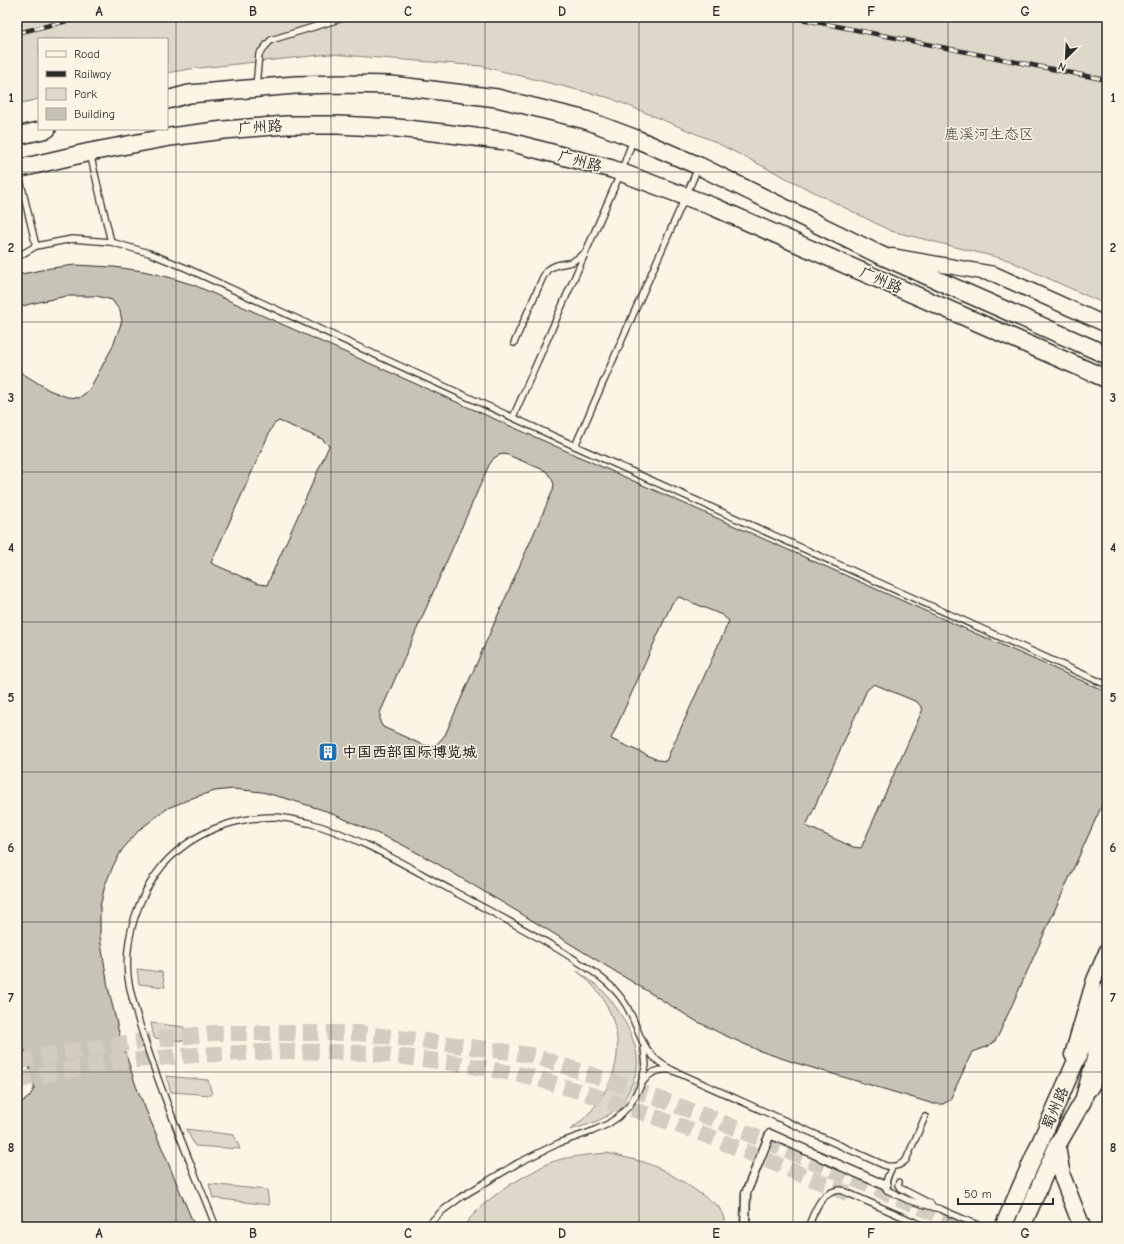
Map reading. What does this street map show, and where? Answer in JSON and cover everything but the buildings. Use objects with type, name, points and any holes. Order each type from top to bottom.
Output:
[{"type":"main road","name":"广州路","points":[[168,100],[189,94],[295,85],[391,85],[497,98],[586,120],[634,138],[699,166],[878,254],[1107,355]]},
{"type":"main road","name":"广州路","points":[[17,169],[90,152],[170,137],[224,130],[286,125],[338,125],[397,128],[506,141],[621,172],[714,207],[1107,379]]},
{"type":"main road","points":[[17,136],[43,130]]},
{"type":"main road","name":"蜀州路","points":[[1005,1226],[1107,990]]},
{"type":"main road","name":"蜀州路","points":[[1022,1227],[1057,1146],[1083,1101],[1100,1041],[1107,1026]]},
{"type":"main road","points":[[1057,1146],[1062,1176],[1082,1227]]},
{"type":"street","points":[[878,254],[994,274],[1107,325]]},
{"type":"street","points":[[1090,371],[1107,383]]},
{"type":"street","points":[[1060,1096],[1094,980],[1107,950]]},
{"type":"street","points":[[1083,1101],[1107,1059]]},
{"type":"street","points":[[745,1227],[746,1193],[770,1134],[886,1186]]},
{"type":"lane","points":[[256,88],[259,54],[271,40],[346,17]]},
{"type":"lane","points":[[513,417],[621,172],[634,138]]},
{"type":"lane","points":[[90,152],[111,242]]},
{"type":"lane","points":[[575,446],[699,166]]},
{"type":"lane","points":[[17,169],[36,246]]},
{"type":"lane","points":[[17,257],[36,246],[72,239],[111,242],[149,253],[186,268],[575,446],[1107,685]]},
{"type":"lane","points":[[514,343],[543,277],[548,269],[557,265],[572,262],[585,253]]},
{"type":"lane","points":[[216,1227],[156,1074],[132,1000],[128,978],[127,958],[133,922],[140,902],[151,880],[176,851],[204,833],[237,821],[276,817],[322,827],[359,842],[408,867],[555,947],[604,979],[625,1002],[643,1043],[650,1054],[672,1070],[886,1166],[892,1167],[902,1164],[906,1160],[926,1117]]},
{"type":"lane","points":[[640,1087],[646,1066],[643,1043]]},
{"type":"lane","points":[[426,1227],[442,1211],[461,1196],[518,1163],[608,1124],[629,1106],[640,1087],[651,1073],[657,1070],[672,1070]]},
{"type":"lane","points":[[892,1167],[886,1181],[887,1190],[908,1200],[940,1209]]},
{"type":"lane","points":[[899,1182],[898,1185],[900,1188],[940,1209],[982,1227]]},
{"type":"lane","points":[[808,1227],[822,1199],[832,1191],[841,1190],[926,1227]]},
{"type":"green space","name":"鹿溪河生态区","points":[[17,17],[1107,17],[1107,305],[1008,260],[891,231],[711,140],[610,98],[481,66],[330,54],[190,69],[168,73],[168,38],[38,38],[38,99],[17,104]]},
{"type":"green space","points":[[137,969],[162,972],[165,987],[139,984]]},
{"type":"green space","points":[[577,971],[602,990],[621,1015],[632,1037],[637,1058],[637,1068],[627,1095],[615,1110],[598,1121],[570,1130],[595,1107],[604,1093],[616,1064],[617,1048],[616,1031],[606,1004],[594,987]]},
{"type":"green space","points":[[151,1023],[184,1027],[186,1041],[154,1038]]},
{"type":"green space","points":[[166,1076],[208,1080],[212,1095],[171,1092]]},
{"type":"green space","points":[[186,1129],[234,1135],[240,1149],[195,1146]]},
{"type":"green space","points":[[607,1153],[644,1162],[663,1170],[685,1183],[718,1206],[727,1227],[463,1227],[492,1197],[509,1185],[546,1164],[570,1157]]},
{"type":"green space","points":[[209,1184],[267,1190],[269,1205],[213,1198]]},
{"type":"tunnel","points":[[17,1062],[55,1054],[135,1042],[214,1033],[358,1033],[531,1055],[616,1083],[714,1119],[966,1227]]},
{"type":"tunnel","points":[[17,1081],[51,1073],[113,1062],[194,1055],[285,1051],[370,1053],[455,1063],[528,1076],[595,1096],[703,1134],[854,1196]]},
{"type":"railway","points":[[17,33],[84,17]]},
{"type":"railway","points":[[791,17],[1107,80]]},
{"type":"place","name":"中国西部国际博览城","points":[[328,752]]}]
